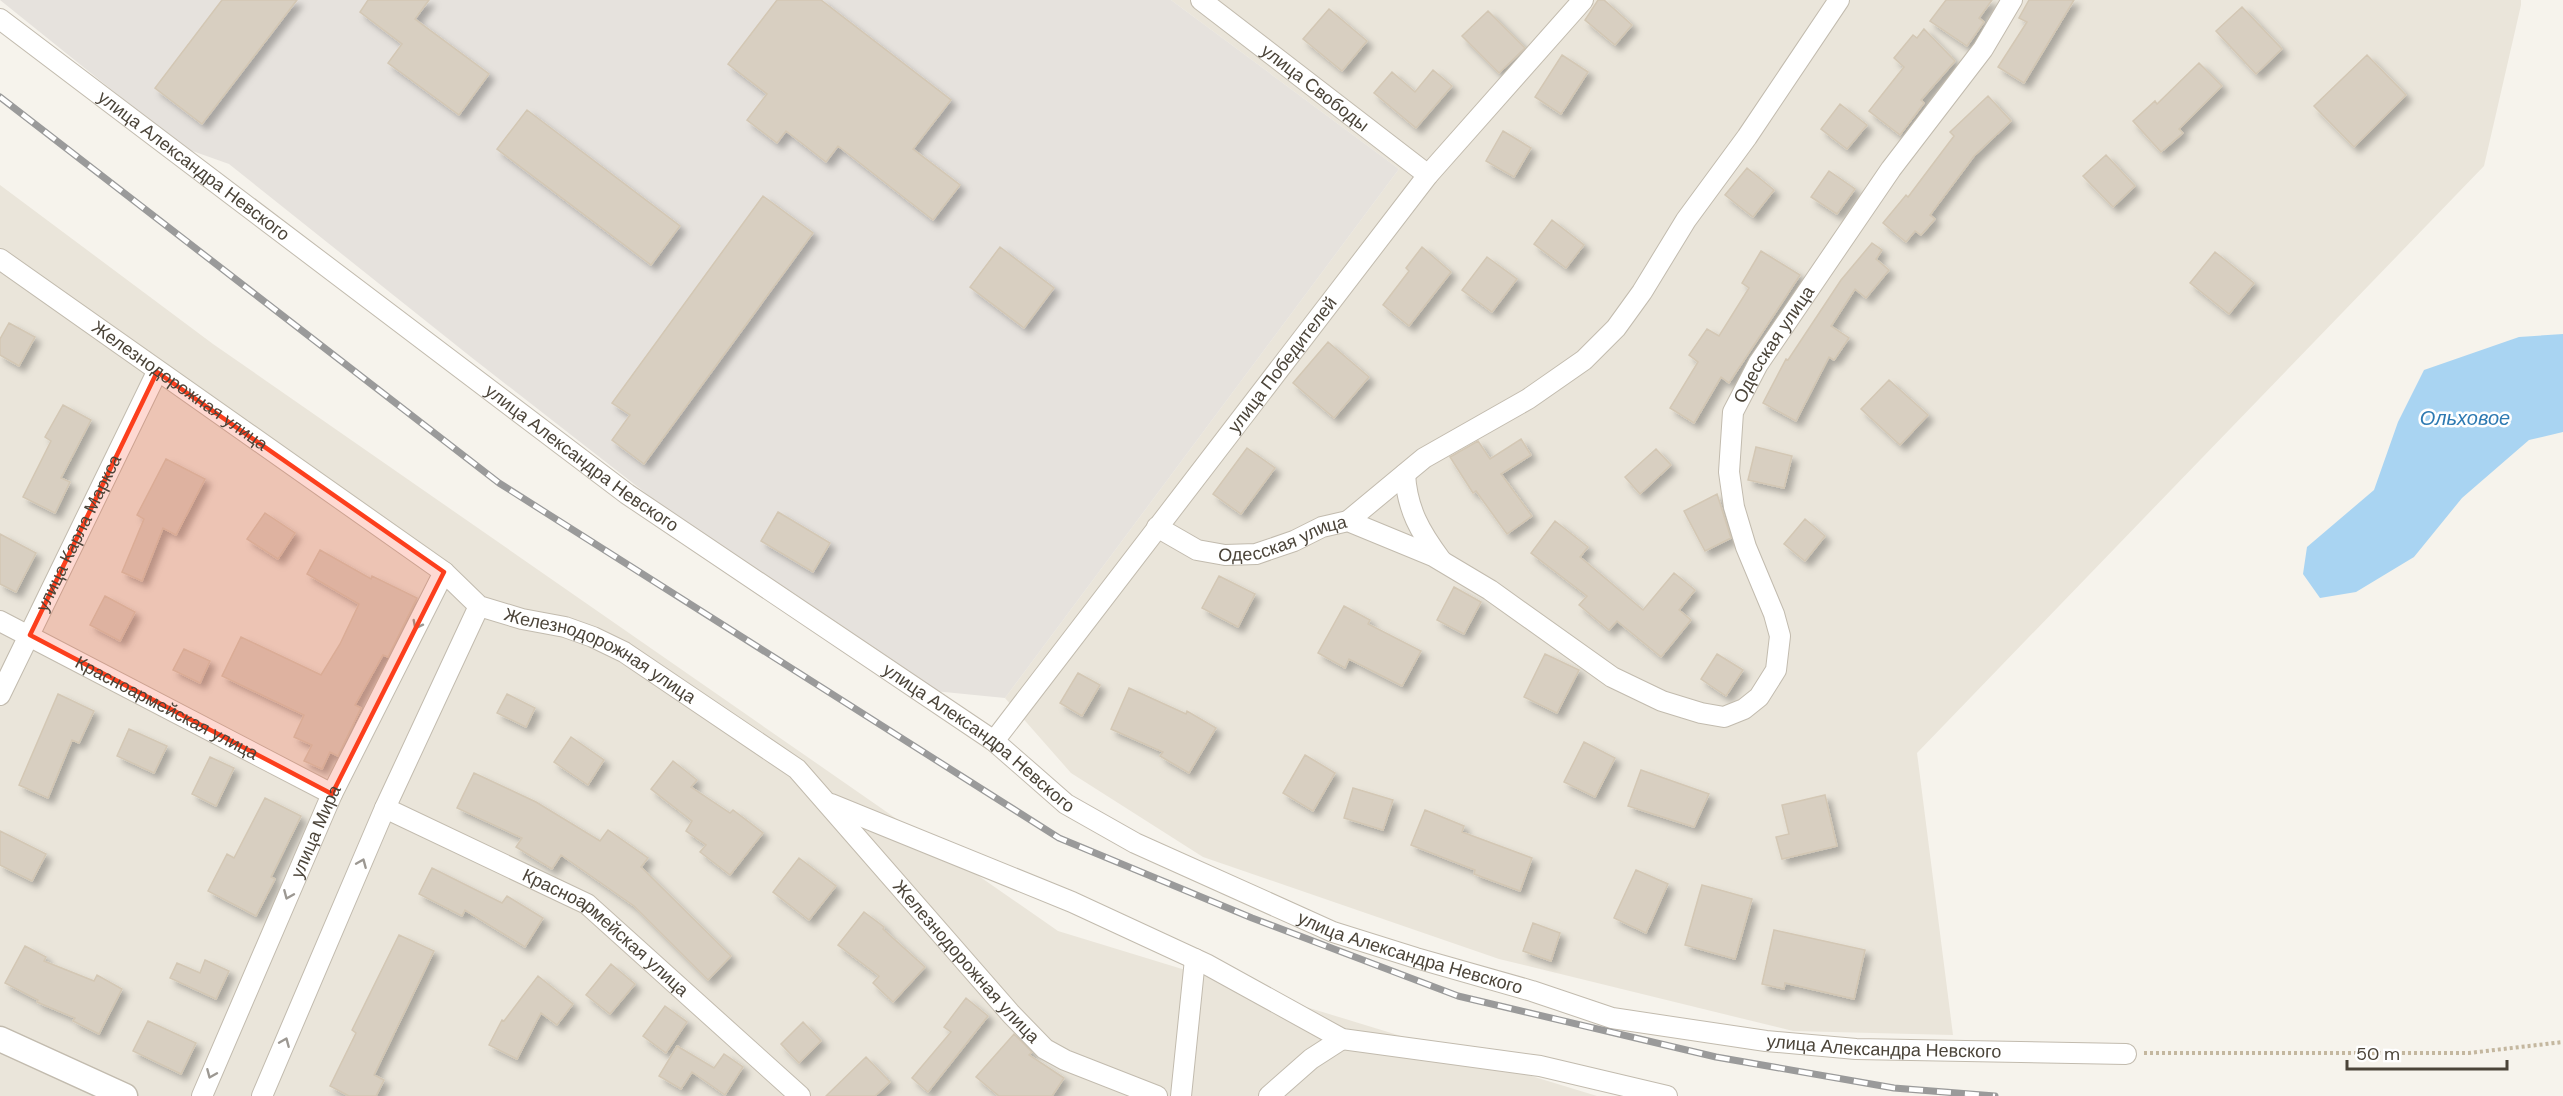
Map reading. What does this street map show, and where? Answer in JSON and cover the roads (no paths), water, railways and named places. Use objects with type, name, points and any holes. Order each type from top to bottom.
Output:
[{"type":"street","name":"улица Свободы","points":[[1201,0],[1428,175]]},
{"type":"street","name":"улица Победителей","points":[[994,741],[1428,175],[1583,0]]},
{"type":"street","points":[[1348,521],[1424,458],[1528,399],[1584,360],[1616,328],[1642,292],[1686,220],[1747,137],[1839,0]]},
{"type":"street","name":"Одесская улица","points":[[1157,527],[1197,549],[1225,555],[1246,555],[1256,554],[1294,541],[1322,526],[1348,521],[1442,562],[1490,590],[1611,677],[1662,701],[1724,717],[1744,709],[1759,697],[1776,670],[1780,636],[1774,614],[1746,547],[1734,507],[1729,472],[1733,412],[1758,364],[1788,324],[1891,169],[1983,49],[2012,0]]},
{"type":"street","name":"улица Александра Невского","points":[[0,20],[627,494],[994,741],[1066,804],[1135,843],[1333,932],[1532,991],[1612,1018],[1766,1041],[1856,1049],[2126,1054]]},
{"type":"street","name":"Железнодорожная улица","points":[[0,259],[444,573],[479,606],[522,619],[565,627],[624,652],[797,770],[1011,1014],[1045,1049],[1065,1060],[1157,1096]]},
{"type":"street","name":"улица Карла Маркса","points":[[0,695],[157,372]]},
{"type":"street","name":"Одесская улица","points":[[1405,474],[1406,494],[1412,514],[1420,532],[1442,562]]},
{"type":"street","name":"улица Мира","points":[[202,1096],[332,794],[444,573]]},
{"type":"street","points":[[262,1096],[385,808],[479,606]]},
{"type":"street","name":"Красноармейская улица","points":[[0,621],[30,634],[332,794]]},
{"type":"street","points":[[826,802],[1072,902],[1195,959],[1342,1039],[1540,1066],[1667,1096]]},
{"type":"street","name":"Красноармейская улица","points":[[385,808],[587,904],[800,1096]]},
{"type":"street","points":[[1181,1096],[1195,959]]},
{"type":"street","points":[[0,1039],[125,1096]]},
{"type":"street","points":[[1269,1096],[1311,1059],[1342,1039]]},
{"type":"water","name":"Ольховое","points":[[2563,334],[2563,432],[2529,440],[2462,498],[2414,557],[2356,592],[2320,598],[2303,574],[2307,547],[2374,490],[2398,422],[2424,370],[2519,337]]},
{"type":"railway","points":[[0,97],[499,483],[1059,838],[1252,918],[1458,996],[1716,1057],[1894,1088],[1995,1096]]}]
